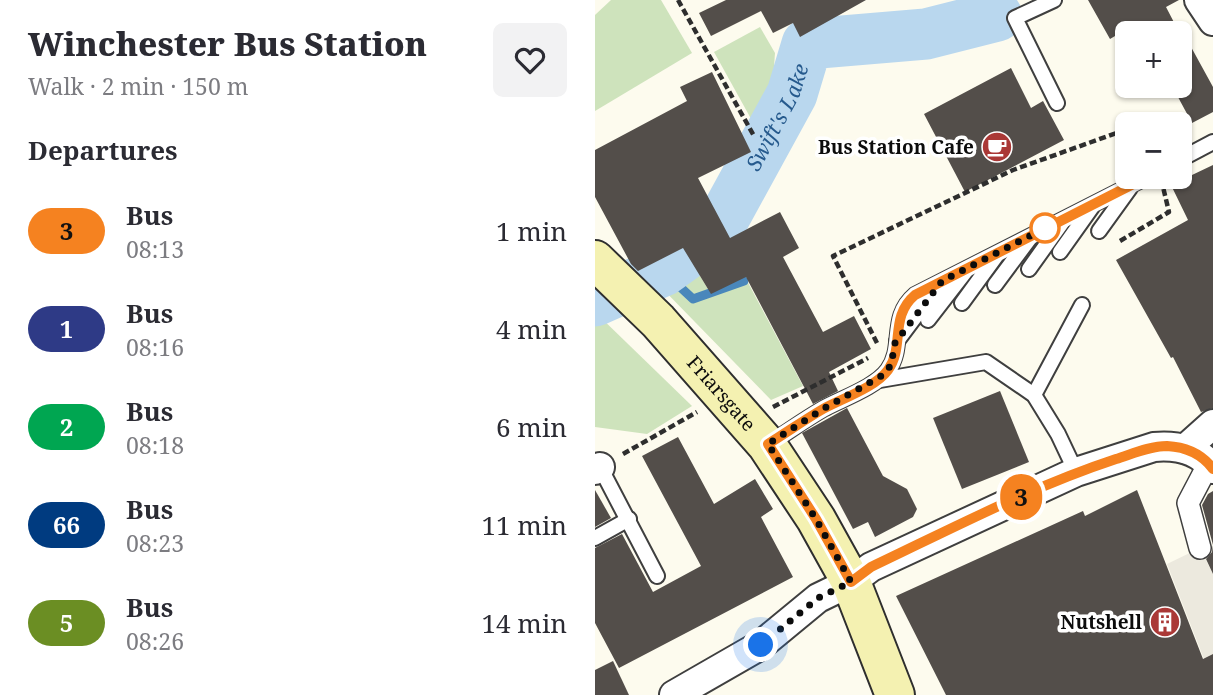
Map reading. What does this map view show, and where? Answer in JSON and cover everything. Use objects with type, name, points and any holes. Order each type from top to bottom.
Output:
[{"type":"main road","name":"Friarsgate","points":[[595,260],[658,321],[747,420],[816,519],[851,582],[895,695]]},
{"type":"street","points":[[1199,0],[1213,21]]},
{"type":"street","points":[[1200,548],[1188,503],[1213,424]]},
{"type":"street","points":[[674,695],[761,645],[818,598],[851,582],[871,567],[1076,472],[1154,447],[1166,446],[1202,460]]},
{"type":"lane","points":[[1054,0],[1015,18],[1057,103]]},
{"type":"lane","points":[[1192,153],[1213,142]]},
{"type":"lane","points":[[878,380],[891,365],[900,317],[915,295],[1123,189]]},
{"type":"lane","points":[[1099,230],[1129,189]]},
{"type":"lane","points":[[1060,251],[1094,203]]},
{"type":"lane","points":[[1029,269],[1065,219]]},
{"type":"lane","points":[[996,285],[1033,234]]},
{"type":"lane","points":[[962,303],[1000,251]]},
{"type":"lane","points":[[928,320],[969,267]]},
{"type":"lane","points":[[1034,395],[1081,305]]},
{"type":"lane","points":[[747,420],[823,409],[878,380],[986,362],[1034,395],[1058,434],[1076,472]]},
{"type":"lane","points":[[598,468],[657,576]]},
{"type":"lane","points":[[595,538],[628,519]]},
{"type":"path","points":[[678,0],[754,136]]},
{"type":"path","points":[[881,351],[833,256],[1013,170],[1115,134]]},
{"type":"path","points":[[1115,244],[1169,212],[1164,189]]},
{"type":"path","points":[[598,468],[747,420],[869,358]]},
{"type":"green space","points":[[611,0],[661,0],[692,53],[595,111],[595,15]]},
{"type":"green space","points":[[760,27],[775,53],[772,94],[755,126],[714,52]]},
{"type":"green space","points":[[689,258],[711,294],[745,277],[803,386],[771,400],[655,281]]},
{"type":"green space","points":[[595,312],[692,406],[647,434],[595,427]]},
{"type":"shaded area","points":[[1200,548],[1213,574],[1213,654],[1204,659],[1167,564]]},
{"type":"building","points":[[726,0],[866,0],[800,37],[793,23],[773,33],[761,11],[711,36],[699,13]]},
{"type":"building","points":[[1088,0],[1179,0],[1166,7],[1173,21],[1115,21],[1115,36],[1110,39]]},
{"type":"building","points":[[1192,49],[1213,87],[1213,112],[1192,123],[1192,112],[1186,112],[1178,98],[1192,98]]},
{"type":"building","points":[[1011,68],[1031,108],[1043,101],[1064,140],[965,192],[924,114]]},
{"type":"building","points":[[712,72],[751,152],[698,178],[730,238],[780,212],[799,248],[783,257],[823,332],[854,316],[871,349],[829,372],[838,391],[813,404],[746,277],[711,294],[683,248],[638,271],[631,264],[595,197],[595,150],[687,101],[680,87]]},
{"type":"building","points":[[1213,165],[1213,408],[1201,412],[1173,357],[1171,358],[1116,260],[1188,220],[1173,189],[1192,189],[1192,175]]},
{"type":"building","points":[[1000,391],[1029,462],[962,489],[933,418]]},
{"type":"building","points":[[847,408],[883,476],[907,489],[917,509],[913,517],[875,537],[868,522],[853,529],[802,433]]},
{"type":"building","points":[[678,437],[714,504],[755,479],[773,509],[761,517],[793,577],[619,668],[595,623],[595,548],[622,534],[653,592],[701,566],[642,456]]},
{"type":"building","points":[[595,490],[611,518],[595,527]]},
{"type":"building","points":[[1137,490],[1203,659],[1213,654],[1213,695],[946,695],[896,596],[1083,511],[1085,516]]},
{"type":"building","points":[[1213,491],[1213,545],[1202,505]]},
{"type":"building","points":[[1213,545],[1213,574],[1206,559],[1212,552]]},
{"type":"building","points":[[613,661],[629,695],[595,695],[595,670]]},
{"type":"waterway","name":"Swift's Lake","points":[[595,301],[663,271],[716,233],[792,94],[807,44],[926,34],[997,16]]},
{"type":"waterway","points":[[663,271],[693,299],[744,281]]},
{"type":"bus line","name":"3","points":[[1123,189],[915,295],[900,317],[893,358],[888,370],[878,380],[823,409],[768,444],[816,519],[851,582],[871,567],[1076,472],[1154,447],[1166,446],[1191,451],[1199,454],[1213,469]]},
{"type":"place","name":"Bus Station Cafe","points":[[997,147]]},
{"type":"place","name":"Nutshell","points":[[1165,622]]},
{"type":"route","points":[[761,645],[818,598],[851,582],[816,519],[768,444],[823,409],[878,380],[891,365],[895,343],[942,281],[1049,226],[1045,228]]}]
